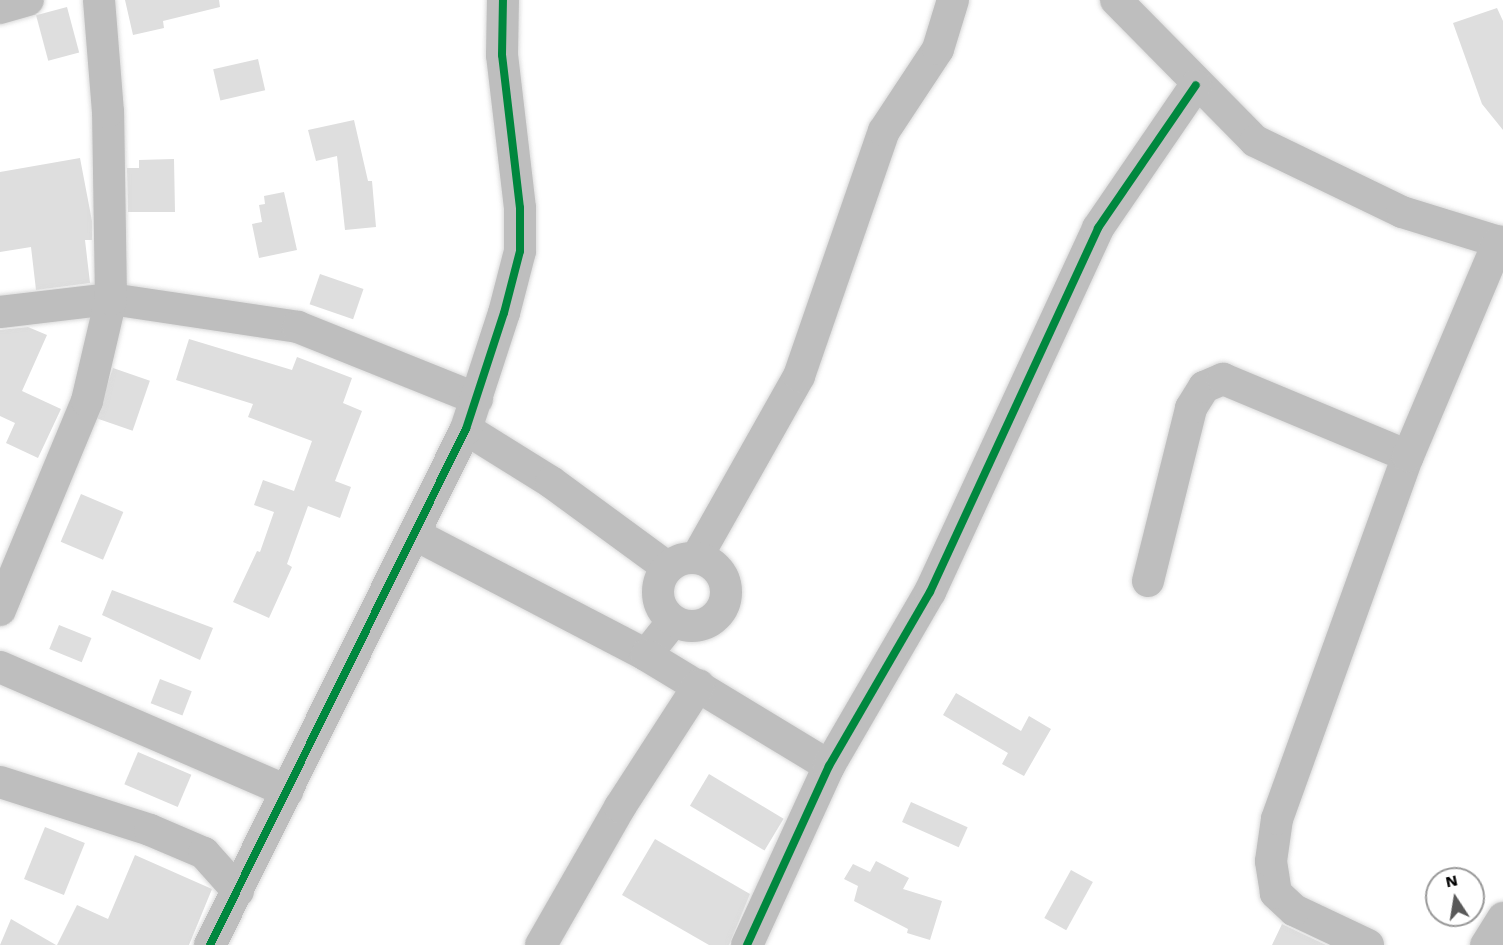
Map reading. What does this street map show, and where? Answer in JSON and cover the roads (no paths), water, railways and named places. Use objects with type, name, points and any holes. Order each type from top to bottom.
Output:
[{"type":"main road","points":[[1486,945],[1503,918]]},
{"type":"street","points":[[0,8],[28,0]]},
{"type":"street","points":[[0,610],[87,401],[111,299],[108,112],[99,0]]},
{"type":"street","points":[[210,945],[466,429],[477,399],[520,251],[520,208],[502,55],[503,0]]},
{"type":"street","points":[[697,557],[799,376],[884,131],[938,49],[953,0]]},
{"type":"street","points":[[1116,0],[1196,85],[1255,141],[1329,180],[1402,212],[1501,242],[1408,456],[1277,819],[1270,861],[1276,893],[1294,910],[1368,945]]},
{"type":"street","points":[[747,945],[829,766],[930,592],[1098,228],[1196,85]]},
{"type":"street","points":[[0,312],[111,299],[298,327],[477,399]]},
{"type":"street","points":[[1148,581],[1191,408],[1204,387],[1222,379],[1408,456]]},
{"type":"street","points":[[466,429],[551,482],[667,567]]},
{"type":"street","points":[[414,534],[699,684],[829,766]]},
{"type":"street","points":[[697,557],[713,564],[724,578],[723,603],[707,623],[689,626],[673,621],[662,609],[658,595],[659,580],[667,567],[697,557]]},
{"type":"street","points":[[646,655],[673,621]]},
{"type":"street","points":[[0,667],[287,790]]},
{"type":"street","points":[[542,945],[620,807],[699,684]]},
{"type":"street","points":[[0,782],[150,830],[204,853],[238,891]]}]
